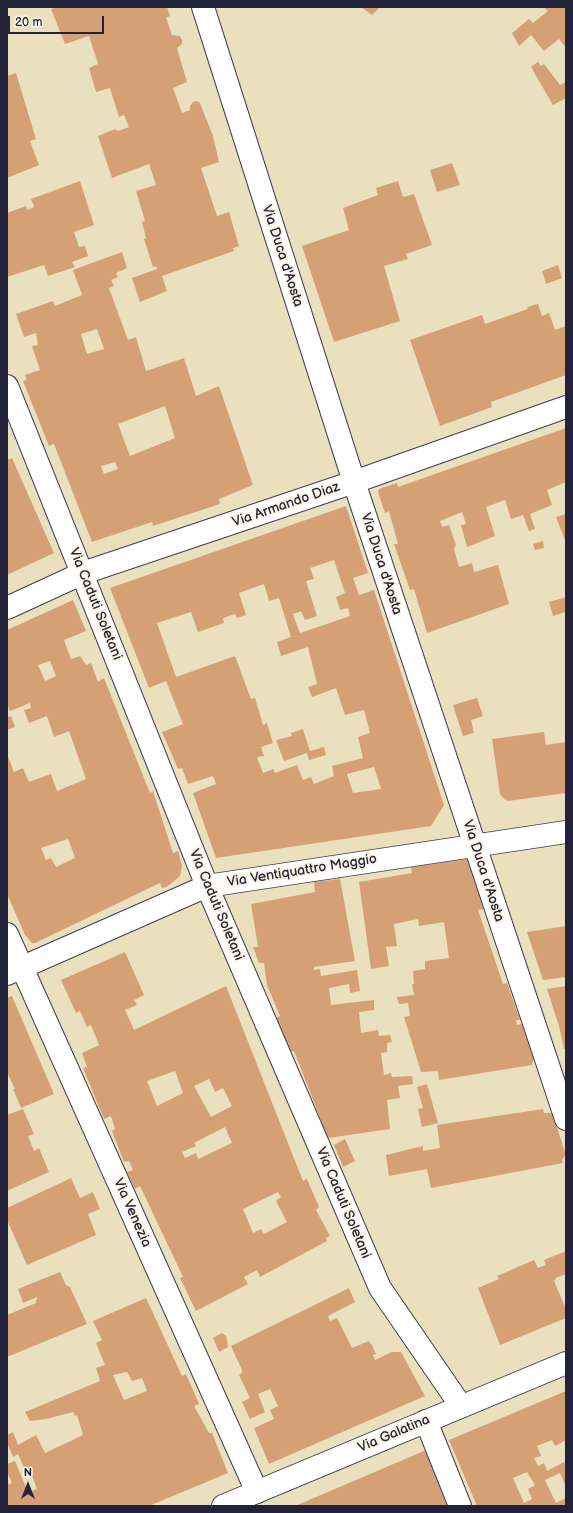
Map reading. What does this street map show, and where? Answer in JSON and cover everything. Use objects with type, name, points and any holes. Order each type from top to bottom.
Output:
[{"type":"street","name":"Via Duca d'Aosta","points":[[203,7],[354,482],[475,845],[558,1070],[566,1119]]},
{"type":"street","name":"Via Caduti Soletani","points":[[7,386],[207,886],[380,1288],[461,1406]]},
{"type":"street","name":"Via Armando Diaz","points":[[7,608],[83,573],[354,482],[566,407]]},
{"type":"street","name":"Via Ventiquattro Maggio","points":[[15,971],[207,886],[566,832]]},
{"type":"street","name":"Via Venezia","points":[[7,934],[15,971],[257,1492]]},
{"type":"street","name":"Via Galatina","points":[[223,1506],[566,1363]]},
{"type":"street","points":[[426,1421],[460,1506]]},
{"type":"building","points":[[56,7],[167,7],[170,16],[166,18],[172,35],[180,36],[182,40],[182,44],[177,48],[187,82],[173,88],[182,113],[190,110],[190,106],[193,102],[197,101],[200,103],[213,136],[219,162],[201,168],[217,216],[229,212],[239,246],[233,248],[234,251],[162,276],[167,291],[140,302],[132,278],[157,269],[156,266],[153,267],[144,239],[146,238],[142,222],[145,221],[136,191],[156,185],[149,164],[112,178],[98,136],[115,129],[118,131],[129,127],[124,115],[119,117],[110,88],[96,92],[89,68],[98,64],[89,36],[65,44],[51,9]]},
{"type":"building","points":[[361,7],[380,7],[372,15]]},
{"type":"building","points":[[544,7],[566,7],[566,48],[559,39],[544,51],[531,35],[519,46],[512,33],[529,19],[533,23],[548,11]]},
{"type":"building","points":[[538,62],[541,66],[544,64],[560,85],[566,82],[566,98],[553,105],[531,67]]},
{"type":"building","points":[[16,73],[36,139],[30,141],[39,165],[7,178],[7,76]]},
{"type":"building","points":[[452,163],[460,185],[437,192],[430,170]]},
{"type":"building","points":[[80,181],[94,225],[74,232],[79,247],[85,246],[88,256],[72,262],[75,267],[48,276],[44,265],[7,277],[7,213],[26,206],[27,210],[34,207],[31,199]]},
{"type":"building","points":[[398,181],[403,197],[414,194],[432,245],[406,254],[408,259],[384,266],[400,321],[334,342],[302,246],[349,230],[343,208],[378,195],[376,188]]},
{"type":"building","points":[[122,252],[127,268],[116,273],[118,277],[111,280],[114,286],[109,288],[128,340],[136,337],[146,371],[184,358],[196,396],[219,386],[253,485],[219,499],[220,504],[153,526],[152,522],[92,542],[54,444],[49,446],[23,381],[27,379],[25,375],[40,370],[32,346],[38,345],[36,333],[24,337],[16,314],[53,301],[55,306],[82,295],[73,270]],"holes":[[[97,329],[104,349],[87,354],[81,334]],[[165,406],[175,438],[130,456],[118,424]],[[115,462],[118,469],[104,474],[101,466]]]},
{"type":"building","points":[[558,265],[562,278],[546,284],[542,271]]},
{"type":"building","points":[[538,304],[542,316],[549,313],[555,330],[566,326],[566,375],[491,402],[492,407],[440,426],[410,340],[482,315],[485,324]]},
{"type":"building","points":[[566,428],[566,482],[547,490],[552,505],[530,514],[535,529],[529,531],[523,515],[511,519],[505,500],[486,507],[495,536],[467,547],[461,525],[466,524],[462,512],[440,521],[442,527],[449,525],[456,545],[454,549],[459,567],[472,563],[474,572],[498,565],[509,604],[427,633],[414,589],[410,590],[394,544],[398,544],[389,511],[385,513],[378,492],[379,489],[397,483],[398,487]]},
{"type":"building","points":[[12,458],[54,553],[7,575],[7,460]]},
{"type":"building","points":[[346,506],[368,573],[353,578],[359,595],[374,590],[444,805],[431,826],[216,858],[193,793],[216,784],[213,776],[188,784],[182,768],[178,769],[162,732],[183,724],[166,681],[149,688],[110,588]],"holes":[[[334,560],[345,593],[336,597],[340,610],[348,608],[350,616],[300,633],[293,614],[301,611],[305,620],[317,616],[306,581],[314,579],[310,568]],[[264,584],[269,601],[279,598],[291,637],[277,642],[281,656],[308,647],[317,684],[308,687],[312,697],[336,688],[345,715],[364,710],[370,733],[358,737],[363,758],[332,766],[334,776],[314,784],[311,777],[303,780],[297,765],[275,773],[273,769],[263,773],[257,757],[264,756],[261,747],[273,743],[267,723],[263,725],[255,698],[251,699],[235,656],[176,677],[157,623],[191,612],[198,632],[224,623],[223,618],[235,614],[237,618],[246,615],[239,593]],[[374,767],[381,789],[353,793],[347,774]]]},
{"type":"building","points":[[566,514],[566,543],[556,517]]},
{"type":"building","points":[[543,541],[544,548],[535,550],[533,544]]},
{"type":"building","points":[[566,597],[566,612],[553,616],[549,602]]},
{"type":"building","points":[[73,600],[86,631],[64,640],[71,659],[80,656],[86,665],[91,663],[98,682],[104,678],[150,793],[153,791],[173,853],[178,851],[182,866],[180,876],[166,887],[162,888],[160,883],[35,943],[32,943],[25,935],[7,894],[7,754],[14,772],[23,768],[29,782],[51,774],[57,791],[86,779],[69,731],[54,737],[47,716],[29,723],[24,710],[31,708],[30,703],[10,711],[7,704],[7,630]],"holes":[[[50,661],[56,676],[45,681],[38,665]],[[68,839],[75,858],[56,867],[51,858],[46,860],[41,848]]]},
{"type":"building","points":[[477,698],[483,716],[471,720],[474,733],[463,736],[453,705]]},
{"type":"building","points":[[11,716],[15,727],[7,730],[7,717]]},
{"type":"building","points":[[303,729],[310,751],[324,747],[326,755],[309,760],[307,753],[284,761],[276,740],[292,736],[291,733]]},
{"type":"building","points":[[544,732],[546,745],[566,742],[566,793],[508,801],[504,799],[500,794],[492,739]]},
{"type":"building","points":[[469,859],[484,909],[478,910],[503,984],[507,983],[520,1020],[516,1020],[517,1025],[522,1024],[534,1058],[532,1065],[439,1080],[438,1071],[421,1072],[404,1017],[410,1016],[408,1003],[399,1004],[397,997],[414,995],[412,984],[414,984],[413,971],[425,969],[425,961],[449,958],[444,922],[419,926],[418,919],[394,924],[397,946],[386,947],[389,966],[371,969],[359,882],[412,873],[411,867]]},
{"type":"building","points":[[340,879],[355,961],[314,967],[314,970],[320,969],[321,976],[357,970],[360,991],[350,993],[349,984],[329,988],[331,1005],[374,1000],[374,1010],[359,1012],[361,1033],[378,1030],[379,1036],[390,1035],[392,1042],[387,1043],[387,1052],[381,1053],[384,1075],[391,1073],[392,1077],[412,1076],[413,1084],[398,1086],[400,1098],[387,1100],[390,1129],[328,1138],[294,1051],[289,1052],[275,1018],[280,1016],[267,985],[264,963],[259,963],[253,947],[258,947],[251,904],[315,892],[314,882]]},
{"type":"building","points":[[566,926],[566,977],[543,980],[527,932]]},
{"type":"building","points":[[125,952],[144,995],[134,1000],[137,1005],[125,1010],[134,1030],[226,986],[303,1181],[307,1179],[319,1207],[316,1210],[330,1236],[326,1238],[327,1241],[260,1277],[257,1270],[244,1277],[248,1284],[196,1311],[180,1278],[183,1277],[140,1186],[135,1189],[127,1172],[133,1170],[129,1161],[124,1162],[112,1131],[115,1129],[111,1116],[104,1119],[83,1068],[87,1067],[82,1053],[99,1045],[91,1025],[87,1027],[80,1011],[76,1013],[61,980]],"holes":[[[175,1071],[183,1093],[157,1106],[147,1081]],[[209,1079],[215,1092],[223,1088],[232,1106],[211,1117],[194,1086]],[[225,1127],[232,1143],[198,1159],[196,1153],[185,1158],[182,1152],[196,1146],[194,1143]],[[278,1192],[281,1197],[276,1201],[287,1222],[264,1234],[261,1229],[253,1233],[243,1209]]]},
{"type":"building","points":[[566,986],[566,1049],[564,1049],[559,1026],[547,989]]},
{"type":"building","points":[[12,996],[54,1094],[21,1108],[13,1089],[15,1089],[7,1072],[7,998]]},
{"type":"building","points":[[427,1084],[438,1123],[422,1127],[418,1109],[423,1108],[417,1087]]},
{"type":"building","points":[[23,1109],[34,1134],[28,1136],[34,1151],[39,1148],[49,1172],[7,1191],[7,1115]]},
{"type":"building","points":[[543,1109],[544,1113],[551,1113],[553,1115],[565,1152],[562,1160],[563,1163],[431,1188],[427,1169],[389,1176],[386,1155],[423,1146],[423,1151],[440,1148],[437,1125]]},
{"type":"building","points":[[345,1139],[355,1161],[343,1167],[334,1145]]},
{"type":"building","points":[[71,1178],[80,1198],[93,1192],[100,1209],[88,1214],[96,1235],[27,1265],[7,1220],[7,1208]]},
{"type":"building","points":[[566,1251],[566,1274],[556,1278],[554,1281],[566,1309],[566,1318],[500,1345],[478,1288],[499,1279],[497,1276],[534,1260],[538,1268],[546,1265],[544,1260]]},
{"type":"building","points":[[60,1272],[66,1285],[70,1287],[87,1324],[7,1357],[7,1315],[36,1303],[37,1297],[23,1303],[18,1289]]},
{"type":"building","points":[[349,1288],[355,1302],[328,1316],[330,1321],[337,1318],[352,1348],[369,1341],[376,1354],[373,1355],[375,1360],[392,1352],[401,1352],[425,1396],[269,1464],[254,1428],[274,1419],[270,1410],[278,1406],[270,1389],[258,1394],[265,1412],[250,1419],[242,1402],[250,1398],[239,1375],[242,1373],[242,1370],[231,1346]]},
{"type":"building","points":[[146,1298],[182,1376],[186,1374],[199,1404],[194,1406],[209,1433],[212,1433],[228,1473],[149,1506],[7,1506],[7,1485],[12,1483],[7,1472],[7,1464],[15,1461],[28,1492],[37,1489],[29,1468],[25,1470],[18,1454],[13,1457],[7,1443],[7,1435],[13,1432],[18,1445],[36,1435],[45,1453],[83,1435],[77,1415],[75,1416],[73,1412],[46,1419],[30,1421],[25,1412],[100,1381],[96,1368],[105,1365],[96,1343],[102,1340],[93,1321]],"holes":[[[127,1372],[132,1381],[142,1378],[147,1391],[124,1400],[113,1375]]]},
{"type":"building","points":[[222,1333],[226,1336],[228,1347],[219,1352],[213,1338]]},
{"type":"building","points":[[566,1391],[566,1440],[555,1446],[552,1440],[537,1446],[541,1456],[534,1458],[538,1466],[544,1463],[547,1471],[564,1462],[566,1467],[566,1487],[560,1473],[545,1480],[556,1503],[566,1498],[566,1506],[477,1506],[449,1440]],"holes":[[[527,1472],[535,1485],[528,1489],[532,1499],[524,1503],[513,1478]]]},
{"type":"building","points":[[431,1448],[454,1506],[295,1506]]}]
